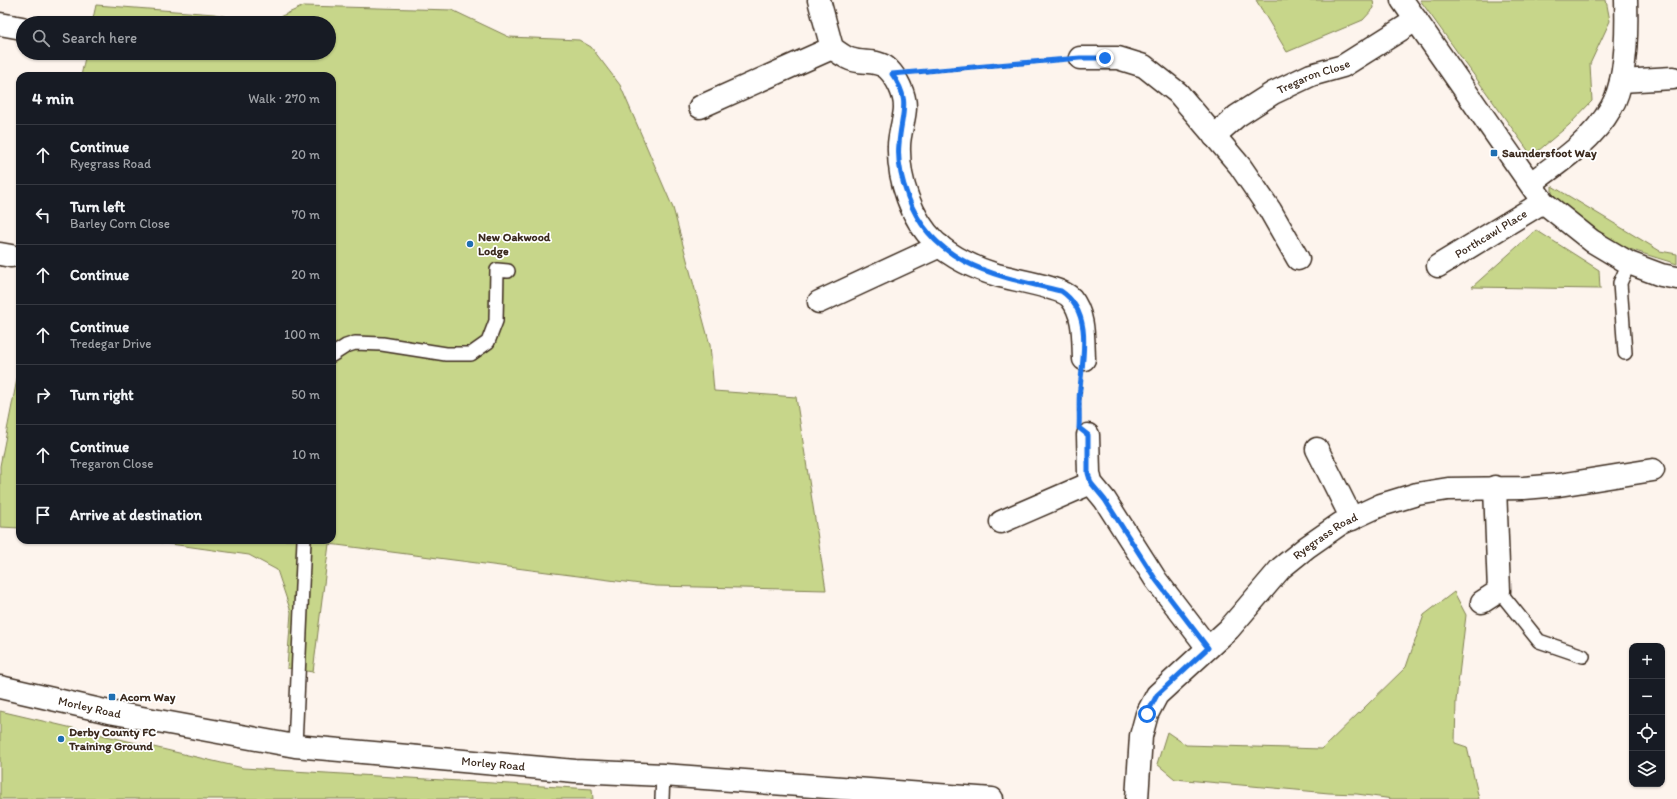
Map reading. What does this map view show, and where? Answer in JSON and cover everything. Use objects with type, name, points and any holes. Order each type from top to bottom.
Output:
[{"type":"street","points":[[819,0],[832,48],[851,60],[870,62],[887,68],[899,83],[905,106],[899,144],[903,184],[922,226],[940,246],[955,257],[995,275],[1061,291],[1070,297],[1078,310],[1082,322],[1084,359]]},
{"type":"street","points":[[1402,0],[1543,202],[1592,241],[1629,263],[1661,275],[1677,278]]},
{"type":"street","points":[[1531,183],[1560,162],[1590,136],[1612,108],[1621,81],[1625,56],[1626,0]]},
{"type":"street","name":"Tregaron Close","points":[[1214,136],[1237,116],[1273,93],[1311,75],[1343,66],[1416,20]]},
{"type":"street","points":[[0,24],[16,27]]},
{"type":"street","points":[[700,107],[832,48]]},
{"type":"street","points":[[1080,58],[1118,58],[1144,66],[1178,93],[1240,166],[1270,210],[1298,260]]},
{"type":"street","points":[[1621,81],[1673,78]]},
{"type":"street","name":"Porthcawl Place","points":[[1438,266],[1543,202]]},
{"type":"street","points":[[820,302],[940,246]]},
{"type":"street","points":[[1088,435],[1088,473],[1091,483],[1105,500],[1156,580],[1208,648]]},
{"type":"street","points":[[1317,449],[1352,519]]},
{"type":"street","name":"Ryegrass Road","points":[[1137,799],[1137,770],[1141,736],[1147,714],[1157,695],[1241,616],[1281,568],[1307,547],[1340,524],[1382,505],[1418,494],[1448,489],[1495,487],[1524,488],[1559,485],[1653,470]]},
{"type":"street","points":[[1001,522],[1091,483]]},
{"type":"street","points":[[1490,596],[1495,487]]},
{"type":"street","name":"Morley Road","points":[[0,687],[109,712],[295,746],[575,771],[663,775],[992,799]]},
{"type":"lane","points":[[1625,353],[1620,283],[1629,263]]},
{"type":"lane","points":[[336,352],[346,346],[355,343],[382,344],[446,354],[471,354],[488,342],[496,321],[497,270],[508,271]]},
{"type":"lane","points":[[295,746],[304,544]]},
{"type":"lane","points":[[1490,596],[1539,641],[1583,656]]},
{"type":"lane","points":[[662,799],[663,775]]},
{"type":"path","points":[[892,74],[1080,58]]},
{"type":"path","points":[[1084,359],[1080,389],[1079,428],[1088,435]]},
{"type":"green space","points":[[1256,0],[1373,0],[1374,8],[1363,20],[1287,52]]},
{"type":"green space","points":[[1420,0],[1606,0],[1610,21],[1590,64],[1592,101],[1569,125],[1532,156]]},
{"type":"green space","points":[[96,5],[223,16],[94,16]]},
{"type":"green space","points":[[304,6],[452,10],[509,37],[579,40],[591,47],[620,85],[673,208],[710,345],[714,391],[796,397],[826,590],[656,586],[329,544],[336,544],[336,72],[82,72],[84,60],[336,60],[336,16],[282,16]]},
{"type":"green space","points":[[1552,186],[1660,251],[1677,254],[1677,264],[1638,252],[1602,236],[1572,215],[1552,193]]},
{"type":"green space","points":[[1536,230],[1599,270],[1600,289],[1472,287]]},
{"type":"green space","points":[[16,384],[16,528],[0,527],[0,466]]},
{"type":"green space","points":[[171,544],[329,544],[313,672],[287,668],[291,612],[277,570],[249,555]]},
{"type":"green space","points":[[1454,592],[1466,615],[1456,701],[1455,743],[1467,747],[1479,799],[1393,799],[1357,794],[1329,793],[1175,779],[1157,764],[1167,732],[1186,745],[1322,749],[1406,667],[1424,615]]},
{"type":"green space","name":"Derby County FC Training Ground","points":[[0,711],[243,768],[592,789],[593,799],[0,799]]},
{"type":"place","name":"Saundersfoot Way","points":[[1494,153]]},
{"type":"place","name":"New Oakwood Lodge","points":[[470,244]]},
{"type":"place","name":"Acorn Way","points":[[112,697]]},
{"type":"place","name":"Derby County FC Training Ground","points":[[61,739]]},
{"type":"route","points":[[1105,58],[1080,58],[892,74],[899,83],[905,106],[899,144],[899,162],[903,184],[922,226],[935,242],[955,257],[995,275],[1061,291],[1070,297],[1078,310],[1082,322],[1084,359],[1080,389],[1079,428],[1088,435],[1088,473],[1091,483],[1105,500],[1156,580],[1208,648],[1157,695],[1147,714]]}]
